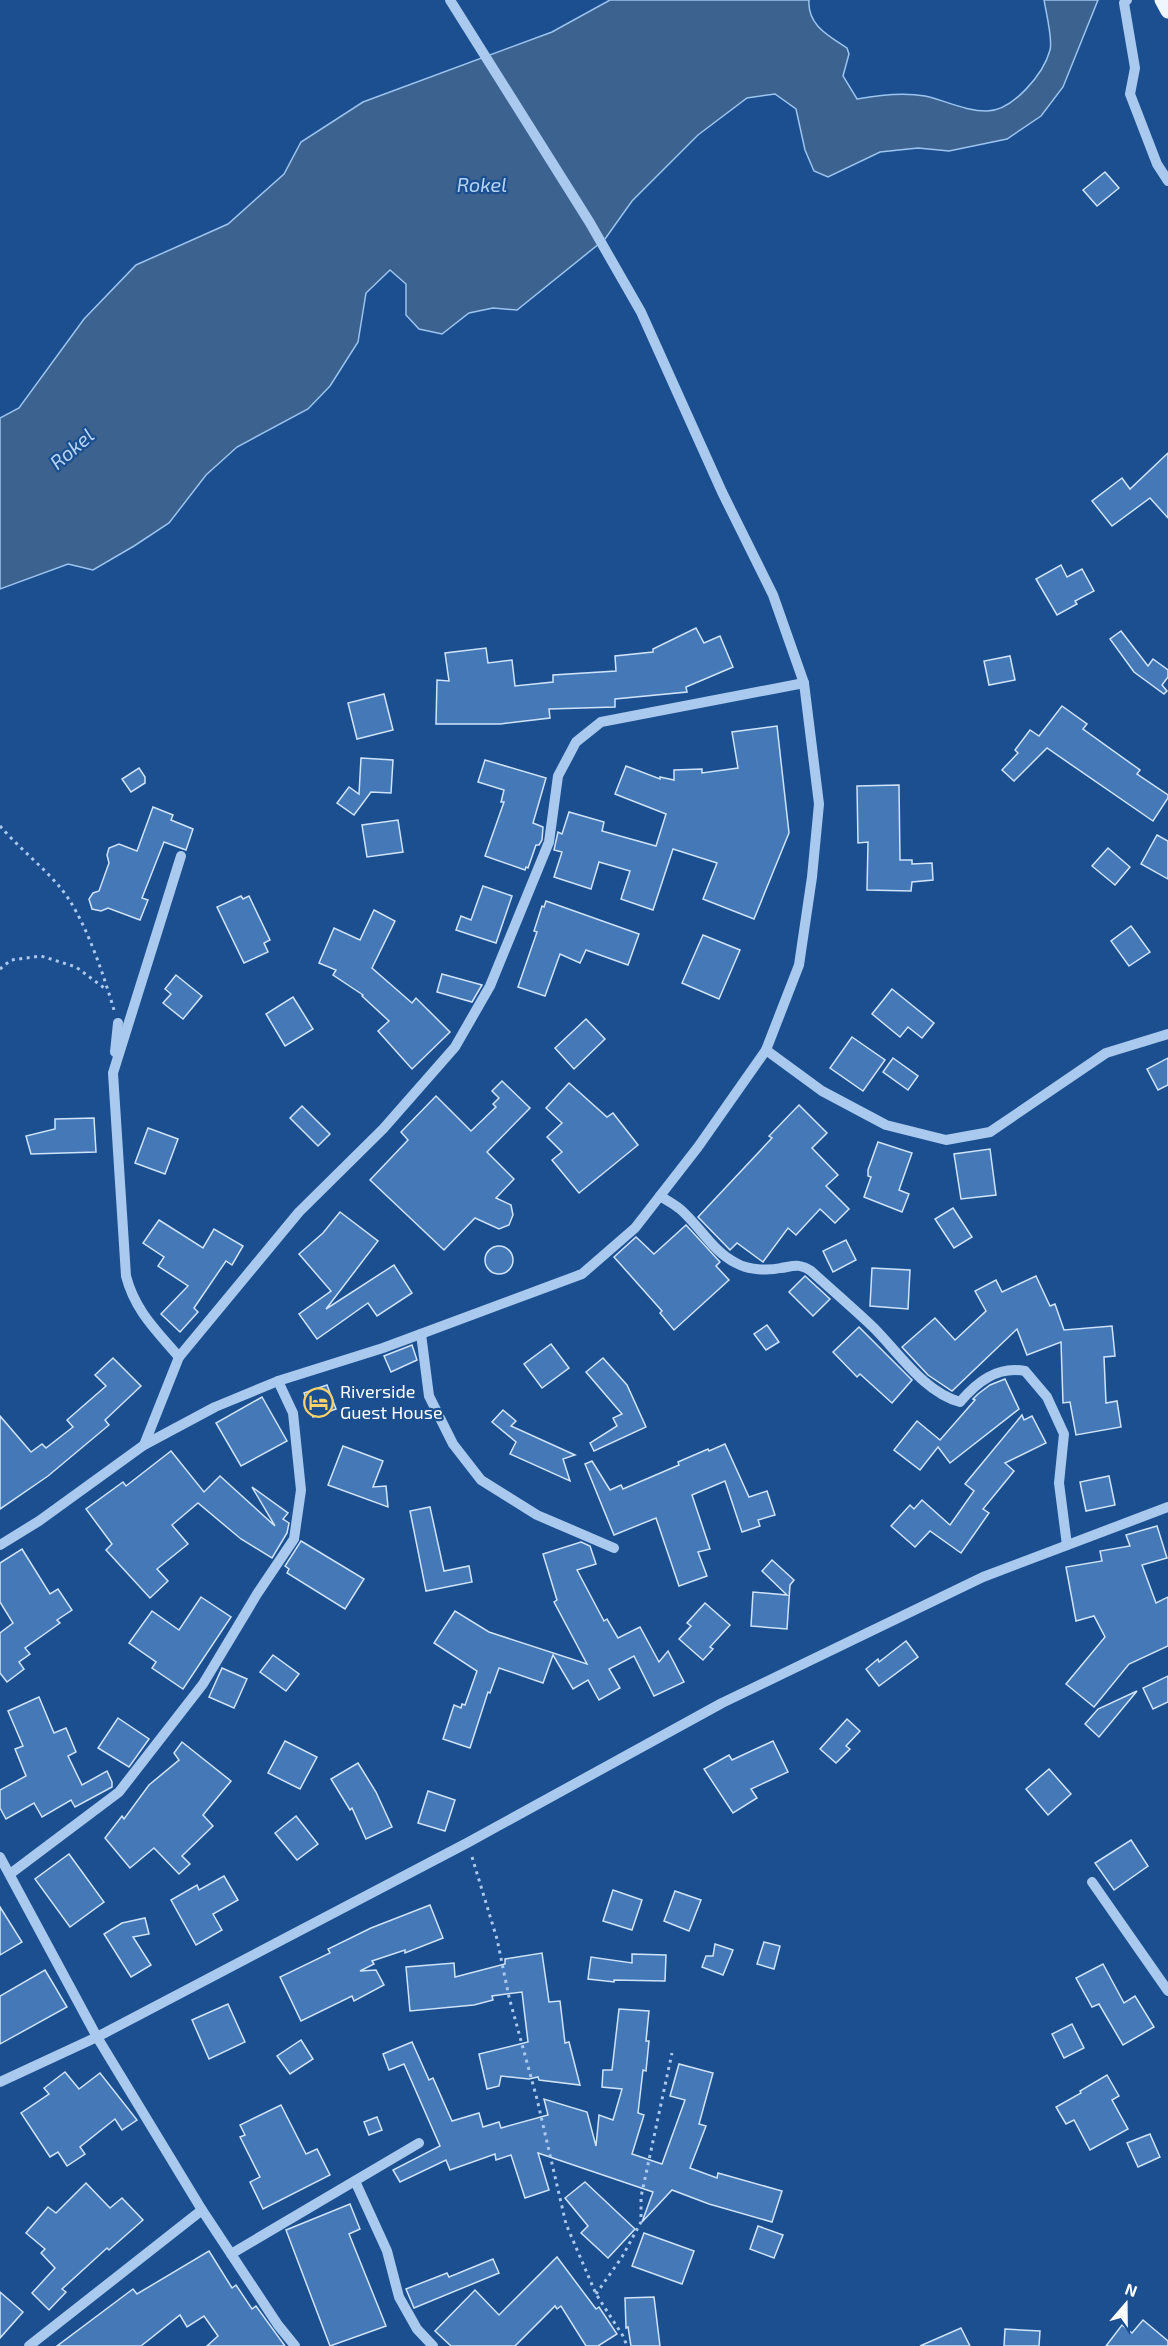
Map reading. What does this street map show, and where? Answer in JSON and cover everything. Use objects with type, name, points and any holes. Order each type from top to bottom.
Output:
[{"type":"main road","points":[[1162,0],[1168,11]]},
{"type":"street","points":[[0,1545],[39,1521],[144,1445],[215,1407],[278,1381],[421,1334],[582,1274],[635,1228],[698,1147],[766,1050],[799,965],[812,877],[819,804],[804,683],[773,595],[722,492],[641,312],[590,223],[450,0]]},
{"type":"street","points":[[1127,0],[1124,3],[1135,68],[1130,94],[1157,164],[1168,181]]},
{"type":"street","points":[[144,1445],[179,1357],[299,1212],[383,1129],[454,1047],[490,987],[549,842],[558,776],[576,742],[601,722],[804,683]]},
{"type":"street","points":[[113,1073],[181,856]]},
{"type":"street","points":[[118,1023],[113,1073],[126,1276],[130,1293],[138,1310],[179,1357]]},
{"type":"street","points":[[766,1050],[822,1091],[886,1125],[946,1140],[990,1132],[1106,1053],[1168,1034]]},
{"type":"street","points":[[660,1196],[679,1208],[723,1254],[736,1264],[752,1269],[802,1265],[811,1271],[873,1327],[926,1382],[945,1398],[960,1402],[976,1383],[1000,1372],[1017,1369],[1025,1371],[1047,1397],[1064,1434],[1059,1483],[1067,1545]]},
{"type":"street","points":[[421,1334],[429,1396],[453,1444],[481,1480],[537,1515],[614,1548]]},
{"type":"street","points":[[10,1874],[119,1792],[203,1684],[257,1594],[294,1539],[301,1490],[294,1413],[278,1381]]},
{"type":"street","points":[[0,2082],[97,2037],[467,1844],[722,1703],[983,1577],[1168,1507]]},
{"type":"street","points":[[0,1857],[97,2037],[202,2210],[295,2346]]},
{"type":"street","points":[[1092,1882],[1168,1991]]},
{"type":"street","points":[[231,2254],[419,2143]]},
{"type":"street","points":[[355,2181],[387,2251],[399,2297],[417,2330],[433,2346]]},
{"type":"street","points":[[29,2346],[202,2210]]},
{"type":"path","points":[[0,826],[60,886],[77,915],[109,992],[118,1023]]},
{"type":"path","points":[[0,969],[11,960],[41,956],[76,967],[109,992]]},
{"type":"path","points":[[467,1844],[498,1939],[509,1996],[537,2099],[566,2224],[596,2294],[627,2346]]},
{"type":"path","points":[[596,2294],[622,2257],[642,2222],[641,2197],[672,2053]]},
{"type":"water","name":"Rokel","points":[[610,0],[809,0],[809,9],[815,23],[847,48],[849,54],[843,76],[857,99],[908,94],[987,111],[1007,105],[1017,98],[1034,79],[1047,59],[1051,40],[1044,0],[1098,0],[1063,87],[1041,116],[1007,139],[949,151],[918,148],[880,152],[828,177],[814,171],[805,150],[796,109],[775,94],[747,98],[698,135],[632,201],[605,239],[517,310],[493,308],[469,313],[442,334],[419,329],[406,315],[406,284],[390,270],[366,293],[358,342],[330,386],[308,409],[237,447],[206,475],[169,523],[93,570],[68,564],[0,589],[0,418],[19,408],[84,319],[136,265],[228,224],[284,174],[301,142],[363,102],[552,32]]},
{"type":"building","points":[[1105,172],[1119,188],[1097,206],[1083,190]]},
{"type":"building","points":[[1168,453],[1168,518],[1150,498],[1112,526],[1092,501],[1122,478],[1130,489]]},
{"type":"building","points":[[1061,565],[1067,577],[1082,569],[1094,591],[1075,601],[1077,604],[1057,615],[1036,579]]},
{"type":"building","points":[[696,628],[704,643],[720,636],[733,667],[686,687],[687,692],[615,699],[615,707],[549,709],[550,718],[500,724],[436,724],[437,680],[449,681],[445,653],[486,648],[488,663],[512,660],[515,686],[553,682],[553,675],[616,671],[615,656],[653,652],[653,649]]},
{"type":"building","points":[[1121,631],[1148,666],[1153,659],[1168,670],[1168,677],[1162,685],[1167,691],[1164,694],[1134,672],[1110,639]]},
{"type":"building","points":[[1010,656],[1015,680],[989,685],[984,661]]},
{"type":"building","points":[[384,694],[393,730],[357,739],[348,703]]},
{"type":"building","points":[[1062,706],[1087,724],[1083,729],[1140,770],[1137,774],[1168,795],[1153,821],[1047,748],[1014,781],[1002,770],[1018,753],[1015,750],[1030,730],[1039,736]]},
{"type":"building","points":[[777,726],[789,833],[754,919],[703,899],[717,863],[673,849],[653,910],[621,899],[630,871],[599,862],[591,889],[554,877],[562,852],[554,850],[558,832],[562,834],[569,812],[604,822],[602,831],[656,846],[666,814],[615,794],[626,766],[660,779],[660,777],[674,780],[674,770],[702,769],[702,773],[738,768],[732,732]]},
{"type":"building","points":[[361,758],[393,760],[391,793],[371,792],[354,815],[337,803],[349,787],[359,794]]},
{"type":"building","points":[[485,760],[546,778],[533,823],[543,827],[542,840],[539,845],[536,845],[528,868],[526,867],[525,870],[485,856],[504,802],[501,802],[504,790],[478,782]]},
{"type":"building","points":[[139,768],[145,777],[145,783],[131,792],[122,779]]},
{"type":"building","points":[[899,785],[900,860],[912,860],[912,864],[932,863],[933,880],[912,882],[911,891],[867,890],[868,842],[858,843],[857,786]]},
{"type":"building","points":[[153,807],[173,815],[171,820],[193,829],[186,850],[164,842],[142,898],[148,900],[140,920],[108,908],[101,911],[92,909],[89,899],[93,893],[99,891],[109,863],[107,855],[109,848],[119,844],[137,851]]},
{"type":"building","points":[[398,820],[403,852],[367,857],[362,825]]},
{"type":"building","points":[[1157,835],[1168,841],[1168,879],[1141,864]]},
{"type":"building","points":[[1108,848],[1130,867],[1115,885],[1092,866]]},
{"type":"building","points":[[483,886],[512,896],[496,943],[456,930],[461,916],[471,920]]},
{"type":"building","points":[[241,896],[243,899],[249,896],[270,940],[264,943],[268,952],[244,963],[217,907]]},
{"type":"building","points":[[546,901],[639,934],[628,965],[586,950],[580,963],[560,954],[545,996],[518,987],[537,932],[534,931],[542,906],[544,907]]},
{"type":"building","points":[[374,910],[395,921],[372,968],[412,1003],[416,998],[450,1032],[412,1069],[378,1031],[389,1021],[363,995],[333,975],[336,970],[319,963],[334,928],[360,940]]},
{"type":"building","points":[[1131,926],[1150,952],[1129,966],[1111,941]]},
{"type":"building","points":[[703,935],[740,950],[719,999],[682,983]]},
{"type":"building","points":[[442,974],[482,985],[472,1002],[437,992]]},
{"type":"building","points":[[176,975],[202,996],[183,1019],[163,1003],[171,994],[165,989]]},
{"type":"building","points":[[892,989],[934,1023],[922,1038],[908,1027],[900,1037],[872,1014]]},
{"type":"building","points":[[293,997],[313,1029],[285,1046],[266,1014]]},
{"type":"building","points":[[586,1019],[605,1039],[574,1069],[555,1048]]},
{"type":"building","points":[[852,1037],[885,1060],[863,1091],[830,1068]]},
{"type":"building","points":[[893,1058],[918,1076],[908,1090],[883,1072]]},
{"type":"building","points":[[1168,1058],[1168,1085],[1158,1090],[1147,1069]]},
{"type":"building","points":[[502,1081],[530,1108],[487,1152],[514,1179],[496,1198],[511,1205],[513,1215],[509,1225],[499,1229],[475,1218],[444,1250],[370,1180],[408,1140],[401,1132],[436,1096],[471,1131],[496,1107],[493,1104],[499,1098],[492,1091]]},
{"type":"building","points":[[569,1083],[607,1117],[613,1113],[638,1145],[579,1193],[552,1160],[562,1152],[547,1137],[562,1123],[546,1108]]},
{"type":"building","points":[[799,1105],[827,1133],[812,1148],[838,1175],[826,1186],[849,1209],[835,1223],[820,1209],[796,1235],[788,1228],[763,1262],[737,1243],[730,1250],[698,1217],[772,1138],[769,1136]]},
{"type":"building","points":[[302,1106],[330,1134],[318,1146],[290,1118]]},
{"type":"building","points":[[94,1118],[96,1152],[31,1154],[26,1136],[55,1129],[55,1119]]},
{"type":"building","points":[[148,1128],[178,1139],[165,1174],[135,1163]]},
{"type":"building","points":[[878,1142],[912,1153],[899,1190],[909,1194],[902,1212],[864,1197],[871,1177],[868,1176],[868,1170]]},
{"type":"building","points":[[990,1149],[996,1195],[961,1199],[954,1154]]},
{"type":"building","points":[[953,1208],[972,1237],[954,1248],[935,1219]]},
{"type":"building","points":[[340,1212],[378,1241],[326,1309],[394,1265],[412,1293],[377,1316],[368,1303],[317,1339],[299,1314],[331,1291],[299,1254],[323,1233]]},
{"type":"building","points":[[159,1220],[203,1248],[214,1229],[243,1246],[232,1265],[226,1261],[194,1308],[198,1312],[180,1332],[161,1314],[188,1286],[158,1266],[164,1257],[143,1243]]},
{"type":"building","points":[[686,1225],[720,1262],[716,1266],[729,1280],[674,1330],[660,1313],[662,1311],[614,1257],[636,1237],[654,1254]]},
{"type":"building","points":[[846,1240],[856,1260],[833,1272],[823,1251]]},
{"type":"building","points":[[499,1246],[509,1250],[513,1260],[509,1270],[499,1274],[489,1270],[485,1260],[489,1250]]},
{"type":"building","points":[[872,1268],[910,1270],[908,1309],[870,1306]]},
{"type":"building","points":[[805,1276],[830,1299],[813,1316],[789,1292]]},
{"type":"building","points":[[1036,1276],[1050,1306],[1055,1304],[1064,1330],[1112,1326],[1115,1356],[1104,1357],[1106,1403],[1117,1401],[1121,1427],[1076,1435],[1070,1402],[1063,1403],[1061,1342],[1027,1355],[1017,1329],[952,1391],[928,1375],[902,1347],[935,1318],[955,1340],[986,1311],[975,1291],[996,1280],[1002,1292]]},
{"type":"building","points":[[767,1325],[779,1342],[766,1350],[754,1334]]},
{"type":"building","points":[[859,1327],[912,1380],[892,1403],[860,1374],[857,1377],[833,1352]]},
{"type":"building","points":[[551,1344],[569,1368],[542,1388],[524,1364]]},
{"type":"building","points":[[412,1345],[417,1360],[391,1372],[384,1356]]},
{"type":"building","points":[[113,1358],[141,1386],[105,1420],[109,1425],[48,1476],[0,1509],[0,1416],[31,1452],[42,1444],[46,1448],[73,1427],[67,1420],[106,1386],[95,1375]]},
{"type":"building","points":[[603,1358],[627,1385],[646,1427],[594,1451],[590,1443],[617,1426],[613,1418],[622,1414],[586,1372]]},
{"type":"building","points":[[1005,1379],[1019,1409],[950,1463],[938,1447],[920,1470],[894,1450],[917,1421],[940,1440],[978,1394],[990,1385]]},
{"type":"building","points":[[327,1385],[336,1409],[313,1417],[304,1393]]},
{"type":"building","points":[[262,1397],[287,1441],[241,1466],[216,1423]]},
{"type":"building","points":[[503,1410],[516,1421],[511,1426],[575,1455],[563,1459],[570,1481],[510,1454],[516,1442],[492,1422]]},
{"type":"building","points":[[1022,1415],[1024,1420],[1032,1416],[1046,1443],[1005,1463],[1014,1471],[983,1509],[989,1513],[961,1553],[930,1531],[915,1547],[891,1526],[910,1505],[914,1509],[922,1500],[950,1525],[974,1491],[965,1484]]},
{"type":"building","points":[[725,1444],[749,1497],[767,1491],[775,1515],[758,1520],[760,1526],[742,1532],[725,1481],[692,1495],[710,1549],[698,1552],[707,1576],[679,1586],[656,1518],[614,1535],[585,1464],[592,1461],[610,1490],[621,1485],[623,1489],[679,1465],[678,1462]]},
{"type":"building","points":[[343,1446],[383,1461],[373,1487],[386,1486],[388,1507],[328,1485]]},
{"type":"building","points":[[171,1451],[204,1492],[220,1476],[275,1526],[252,1487],[288,1513],[283,1519],[289,1523],[287,1533],[272,1558],[241,1539],[198,1503],[172,1525],[188,1544],[157,1569],[168,1581],[150,1598],[106,1550],[112,1544],[86,1509],[123,1482],[126,1486]]},
{"type":"building","points":[[1109,1476],[1115,1505],[1086,1511],[1080,1482]]},
{"type":"building","points":[[430,1507],[444,1571],[469,1566],[472,1582],[426,1591],[410,1511]]},
{"type":"building","points":[[1157,1526],[1167,1558],[1142,1565],[1156,1603],[1168,1597],[1168,1646],[1129,1664],[1094,1707],[1066,1684],[1105,1637],[1094,1616],[1076,1621],[1066,1567],[1102,1561],[1100,1551],[1130,1546],[1126,1535]]},
{"type":"building","points":[[301,1541],[364,1579],[345,1609],[287,1573],[289,1569],[285,1566]]},
{"type":"building","points":[[581,1542],[590,1546],[596,1564],[577,1570],[604,1621],[607,1619],[618,1638],[640,1627],[659,1662],[668,1651],[684,1682],[654,1696],[634,1656],[609,1669],[620,1688],[599,1700],[588,1680],[573,1689],[553,1655],[543,1683],[499,1668],[490,1693],[488,1692],[470,1748],[443,1739],[454,1705],[461,1708],[462,1704],[465,1705],[477,1671],[434,1643],[455,1611],[489,1632],[587,1664],[554,1602],[557,1600],[543,1554]]},
{"type":"building","points":[[22,1549],[50,1594],[58,1589],[72,1610],[57,1620],[60,1623],[25,1648],[30,1654],[19,1662],[24,1669],[7,1682],[0,1673],[0,1633],[13,1623],[0,1602],[0,1563]]},
{"type":"building","points":[[772,1560],[794,1580],[790,1585],[787,1629],[751,1626],[753,1592],[787,1595],[762,1571]]},
{"type":"building","points":[[201,1597],[231,1617],[183,1689],[152,1668],[156,1662],[129,1643],[152,1611],[179,1630]]},
{"type":"building","points":[[705,1603],[730,1625],[710,1647],[713,1649],[703,1660],[679,1639],[691,1626],[687,1623]]},
{"type":"building","points":[[906,1641],[918,1657],[879,1686],[866,1669]]},
{"type":"building","points":[[273,1655],[299,1674],[286,1691],[260,1672]]},
{"type":"building","points":[[222,1668],[247,1679],[234,1708],[209,1697]]},
{"type":"building","points":[[1168,1676],[1168,1702],[1153,1709],[1143,1688]]},
{"type":"building","points":[[1137,1691],[1099,1737],[1085,1724],[1098,1709]]},
{"type":"building","points":[[39,1697],[54,1733],[66,1728],[76,1752],[68,1756],[82,1785],[107,1771],[112,1787],[75,1807],[71,1800],[42,1817],[34,1803],[6,1819],[0,1808],[0,1790],[26,1776],[15,1749],[23,1746],[8,1711]]},
{"type":"building","points":[[118,1718],[149,1739],[129,1767],[98,1748]]},
{"type":"building","points":[[847,1719],[860,1731],[846,1746],[850,1749],[836,1763],[820,1749]]},
{"type":"building","points":[[285,1741],[317,1757],[300,1789],[268,1773]]},
{"type":"building","points":[[773,1741],[788,1772],[751,1789],[757,1798],[733,1813],[704,1769],[729,1755],[732,1760]]},
{"type":"building","points":[[182,1742],[231,1781],[203,1815],[213,1826],[182,1856],[190,1864],[179,1874],[154,1848],[130,1868],[105,1838],[122,1816],[124,1819],[149,1785],[179,1760],[174,1753]]},
{"type":"building","points":[[358,1763],[376,1792],[392,1827],[366,1839],[352,1808],[350,1810],[331,1779]]},
{"type":"building","points":[[1049,1769],[1071,1794],[1048,1815],[1026,1789]]},
{"type":"building","points":[[428,1791],[455,1800],[445,1831],[418,1823]]},
{"type":"building","points":[[296,1816],[318,1844],[297,1860],[275,1833]]},
{"type":"building","points":[[1131,1840],[1148,1866],[1114,1890],[1095,1863]]},
{"type":"building","points":[[69,1854],[104,1902],[70,1927],[35,1879]]},
{"type":"building","points":[[224,1876],[238,1900],[213,1914],[222,1930],[196,1945],[171,1900],[197,1885],[199,1890]]},
{"type":"building","points":[[613,1890],[642,1900],[632,1930],[603,1921]]},
{"type":"building","points":[[675,1891],[701,1900],[689,1931],[664,1921]]},
{"type":"building","points":[[430,1905],[443,1938],[405,1953],[405,1950],[372,1961],[374,1964],[360,1971],[376,1970],[384,1985],[354,2001],[352,1996],[301,2021],[280,1977],[330,1953],[328,1949],[371,1928]]},
{"type":"building","points":[[0,1907],[22,1942],[0,1955]]},
{"type":"building","points":[[145,1918],[149,1934],[133,1937],[151,1965],[131,1977],[104,1934],[122,1923]]},
{"type":"building","points":[[764,1942],[780,1946],[774,1969],[757,1964]]},
{"type":"building","points":[[715,1944],[733,1950],[723,1975],[702,1967],[706,1956],[713,1956]]},
{"type":"building","points":[[542,1953],[549,2002],[560,2001],[565,2043],[569,2042],[580,2085],[539,2080],[538,2077],[529,2079],[501,2076],[499,2086],[487,2089],[479,2054],[528,2042],[522,1992],[492,1996],[493,2000],[474,2005],[410,2011],[406,1967],[454,1963],[455,1977],[505,1964],[505,1959]]},
{"type":"building","points":[[632,1954],[666,1955],[665,1981],[614,1980],[614,1982],[588,1979],[591,1957],[632,1963]]},
{"type":"building","points":[[1103,1964],[1124,2003],[1135,1996],[1154,2027],[1123,2045],[1099,2004],[1092,2007],[1076,1978]]},
{"type":"building","points":[[45,1970],[67,2007],[0,2044],[0,1996]]},
{"type":"building","points":[[228,2004],[245,2042],[209,2059],[192,2020]]},
{"type":"building","points":[[619,2009],[649,2011],[646,2071],[643,2070],[638,2113],[644,2115],[632,2154],[662,2164],[685,2100],[670,2096],[679,2064],[713,2073],[699,2124],[706,2126],[690,2168],[717,2178],[718,2173],[782,2191],[772,2222],[709,2204],[672,2190],[642,2222],[653,2192],[538,2153],[549,2190],[525,2198],[511,2155],[496,2160],[495,2154],[450,2170],[446,2160],[400,2182],[393,2170],[440,2146],[404,2064],[389,2070],[383,2054],[412,2042],[429,2080],[433,2078],[452,2121],[479,2113],[483,2127],[499,2122],[501,2128],[548,2115],[544,2099],[587,2112],[596,2146],[599,2115],[613,2120],[622,2089],[602,2087],[603,2070],[612,2070]]},
{"type":"building","points":[[1072,2024],[1084,2048],[1064,2058],[1052,2034]]},
{"type":"building","points":[[301,2040],[313,2059],[290,2074],[277,2056]]},
{"type":"building","points":[[65,2072],[79,2089],[100,2073],[137,2120],[122,2130],[115,2119],[80,2147],[85,2154],[67,2166],[58,2152],[50,2157],[21,2113],[49,2094],[44,2088]]},
{"type":"building","points":[[1107,2075],[1119,2096],[1112,2100],[1128,2129],[1090,2150],[1074,2120],[1066,2124],[1056,2107]]},
{"type":"building","points":[[281,2105],[306,2154],[317,2149],[330,2175],[263,2209],[250,2182],[260,2177],[240,2137],[245,2135],[240,2125]]},
{"type":"building","points":[[377,2117],[382,2130],[369,2135],[364,2122]]},
{"type":"building","points":[[1150,2134],[1160,2157],[1138,2167],[1127,2143]]},
{"type":"building","points":[[585,2182],[635,2229],[608,2258],[581,2233],[588,2226],[565,2198]]},
{"type":"building","points":[[86,2183],[110,2208],[122,2198],[143,2220],[109,2250],[107,2248],[62,2289],[66,2292],[49,2310],[32,2293],[55,2268],[41,2253],[45,2249],[26,2233],[48,2207],[56,2213]]},
{"type":"building","points":[[350,2204],[360,2229],[349,2234],[386,2326],[330,2346],[286,2230]]},
{"type":"building","points":[[758,2226],[783,2235],[774,2258],[750,2249]]},
{"type":"building","points":[[644,2233],[694,2251],[682,2284],[632,2266]]},
{"type":"building","points":[[209,2251],[232,2288],[236,2285],[252,2309],[256,2306],[285,2346],[207,2346],[218,2336],[204,2316],[187,2327],[180,2315],[141,2346],[57,2346],[133,2289],[137,2294]]},
{"type":"building","points":[[557,2257],[596,2309],[599,2307],[617,2334],[598,2346],[586,2346],[561,2306],[557,2309],[555,2306],[515,2346],[451,2346],[435,2331],[475,2290],[499,2315]]},
{"type":"building","points":[[493,2259],[499,2273],[414,2308],[406,2289],[447,2273],[449,2277]]},
{"type":"building","points":[[0,2292],[23,2312],[0,2338]]},
{"type":"building","points":[[654,2297],[660,2346],[631,2346],[628,2327],[626,2328],[625,2298]]},
{"type":"building","points":[[1143,2320],[1168,2341],[1168,2346],[1106,2346],[1122,2325],[1132,2333]]},
{"type":"building","points":[[961,2328],[970,2346],[920,2346]]},
{"type":"building","points":[[1005,2329],[1040,2331],[1039,2346],[1004,2346]]},
{"type":"place","name":"Riverside Guest House","points":[[319,1402]]}]
